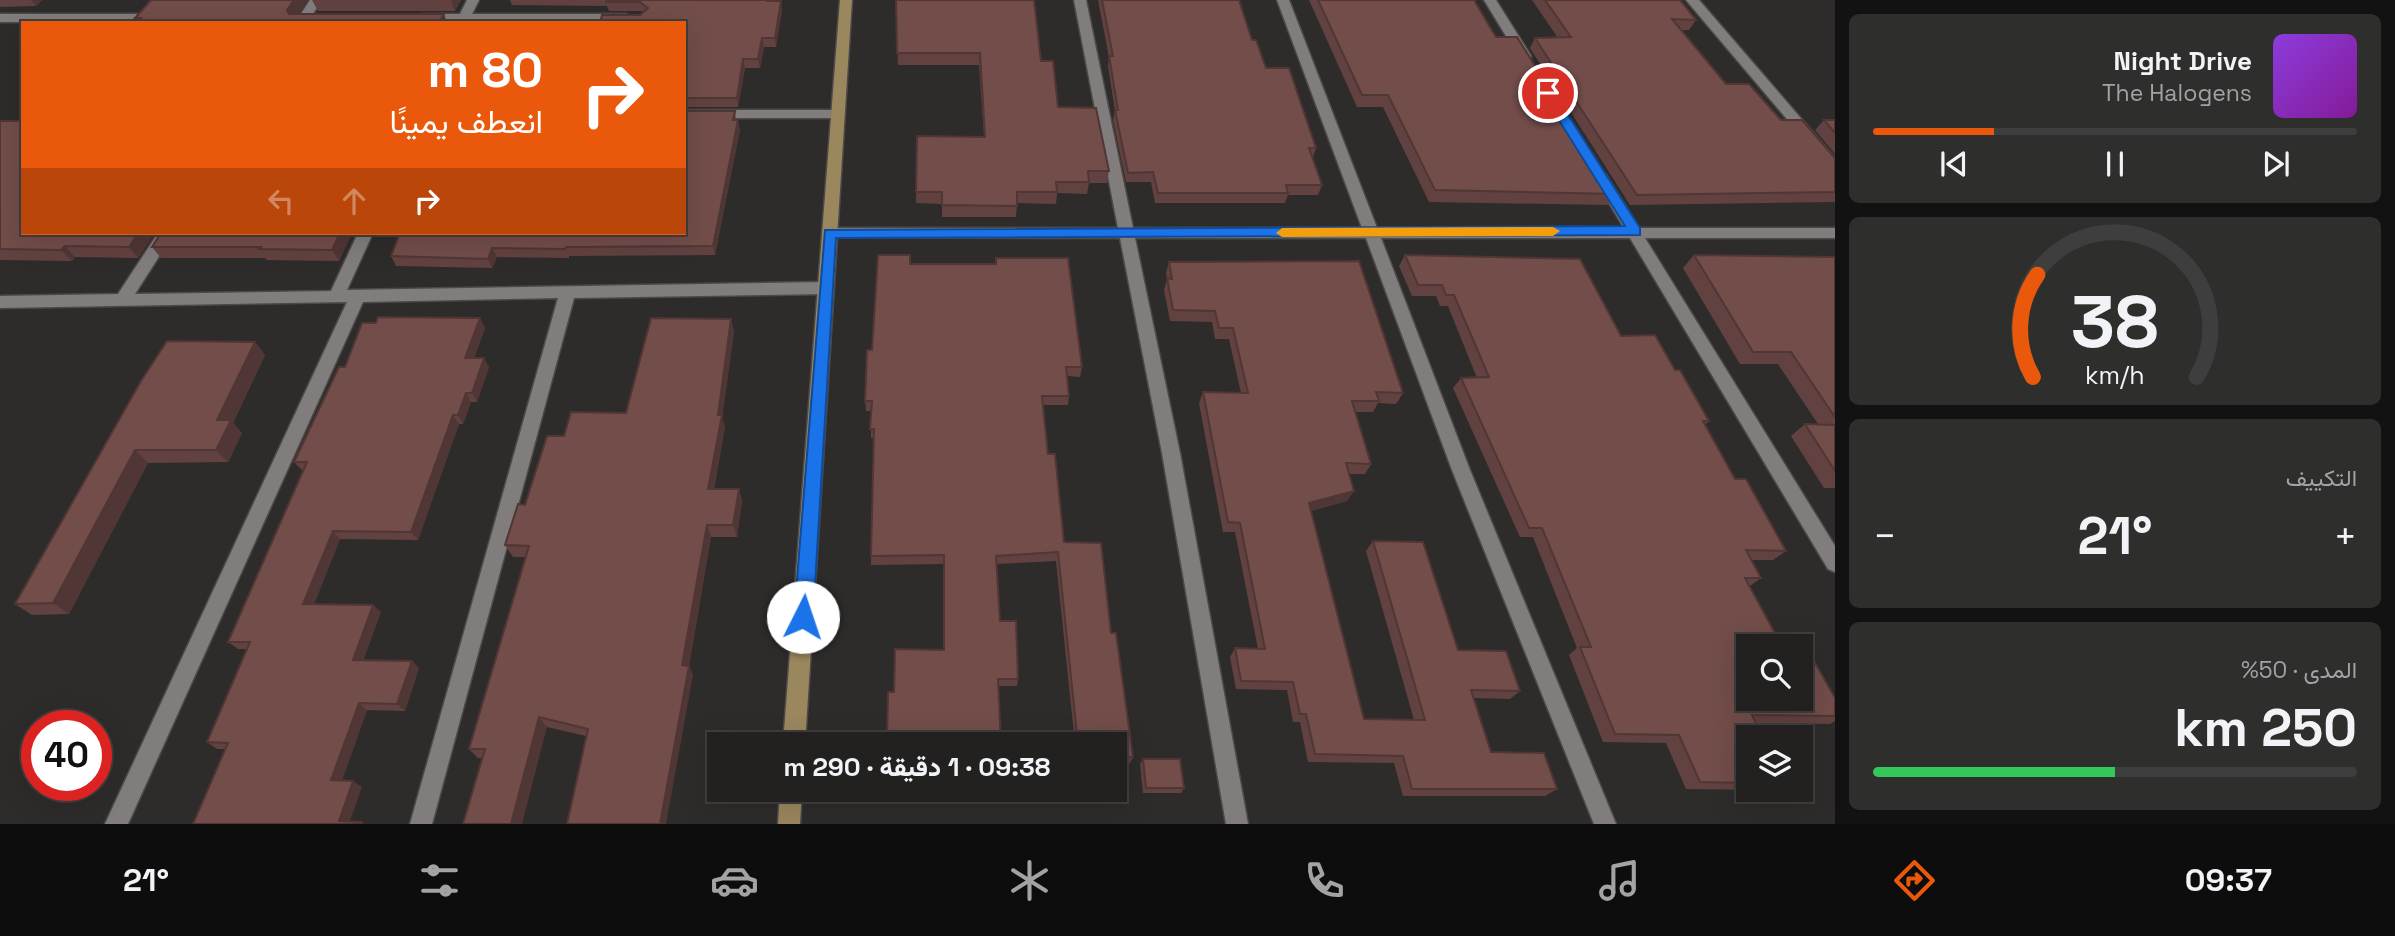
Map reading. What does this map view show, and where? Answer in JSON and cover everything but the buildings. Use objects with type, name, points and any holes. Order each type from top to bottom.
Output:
[{"type":"street","points":[[307,20],[316,0]]},
{"type":"street","points":[[463,20],[473,0]]},
{"type":"street","points":[[795,732],[846,0]]},
{"type":"street","points":[[1080,0],[1171,453],[1237,824]]},
{"type":"street","points":[[1283,0],[1461,470],[1605,824]]},
{"type":"street","points":[[1490,0],[1533,69]]},
{"type":"street","points":[[1692,0],[1835,167]]},
{"type":"street","points":[[0,18],[144,17]]},
{"type":"street","points":[[411,18],[642,18]]},
{"type":"street","points":[[686,114],[838,114]]},
{"type":"street","points":[[1591,162],[1835,563]]},
{"type":"street","points":[[830,233],[1835,233]]},
{"type":"street","points":[[123,300],[165,235]]},
{"type":"street","points":[[336,297],[364,235]]},
{"type":"street","points":[[0,302],[826,288]]},
{"type":"street","points":[[421,824],[567,293]]},
{"type":"street","points":[[116,824],[358,296]]},
{"type":"street","points":[[789,824],[790,802]]},
{"type":"slow traffic","points":[[1282,233],[1553,231]]},
{"type":"route","points":[[803,617],[830,233],[1635,231],[1548,93]]}]
